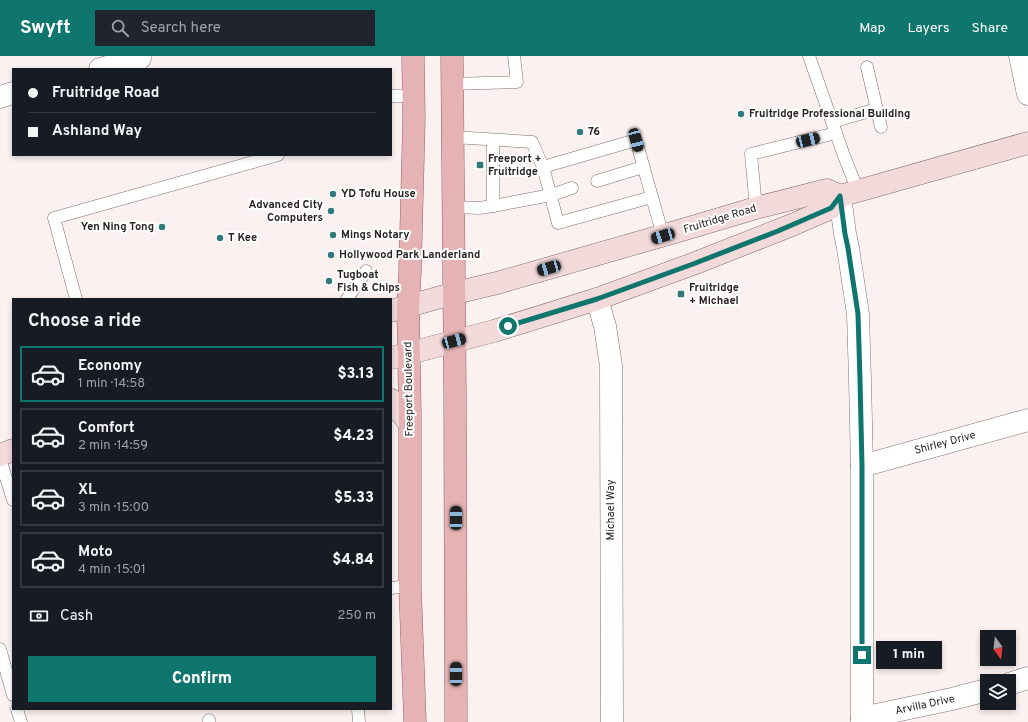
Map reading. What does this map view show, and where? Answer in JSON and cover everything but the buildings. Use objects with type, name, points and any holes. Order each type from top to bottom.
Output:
[{"type":"main road","name":"Freeport Boulevard","points":[[413,56],[414,118],[410,264],[399,309],[400,355],[409,423],[401,587],[415,722]]},
{"type":"main road","points":[[452,56],[455,293],[454,341],[456,392],[456,722]]},
{"type":"main road","name":"Fruitridge Road","points":[[399,309],[497,283],[756,208],[827,190],[849,194],[1028,143]]},
{"type":"main road","points":[[400,355],[494,331],[597,299],[693,264],[792,225],[831,208],[849,194]]},
{"type":"main road","points":[[392,401],[409,423]]},
{"type":"main road","points":[[0,455],[12,450]]},
{"type":"street","points":[[1020,56],[1028,94]]},
{"type":"street","points":[[103,68],[139,57]]},
{"type":"street","points":[[0,97],[12,93]]},
{"type":"street","points":[[849,194],[845,234],[858,314],[860,380],[862,466],[862,720]]},
{"type":"street","name":"Michael Way","points":[[597,299],[605,326],[610,366],[612,722]]},
{"type":"street","name":"Shirley Drive","points":[[862,466],[1028,420]]},
{"type":"street","points":[[1016,682],[1028,678]]},
{"type":"street","name":"Arvilla Drive","points":[[862,720],[980,692]]},
{"type":"lane","points":[[452,84],[517,82],[514,56]]},
{"type":"lane","points":[[809,56],[844,156],[849,194]]},
{"type":"lane","points":[[867,67],[881,126]]},
{"type":"lane","points":[[392,96],[414,96]]},
{"type":"lane","points":[[756,208],[751,154],[834,127],[877,108]]},
{"type":"lane","points":[[453,137],[532,142],[543,167],[558,223],[652,197]]},
{"type":"lane","points":[[493,140],[493,206]]},
{"type":"lane","points":[[543,167],[636,140],[663,236]]},
{"type":"lane","points":[[76,298],[54,218],[274,156]]},
{"type":"lane","points":[[597,181],[643,167]]},
{"type":"lane","points":[[453,207],[479,208],[493,206],[550,195],[572,188]]},
{"type":"lane","points":[[348,298],[366,271]]},
{"type":"lane","points":[[0,459],[12,497]]},
{"type":"lane","points":[[0,649],[12,691]]},
{"type":"lane","points":[[17,710],[20,722]]},
{"type":"lane","points":[[358,710],[359,722]]},
{"type":"place","name":"Fruitridge Professional Building","points":[[741,114]]},
{"type":"place","name":"76","points":[[580,132]]},
{"type":"place","name":"Freeport + Fruitridge","points":[[480,165]]},
{"type":"place","name":"YD Tofu House","points":[[333,194]]},
{"type":"place","name":"Advanced City Computers","points":[[331,211]]},
{"type":"place","name":"Yen Ning Tong","points":[[162,227]]},
{"type":"place","name":"Mings Notary","points":[[333,235]]},
{"type":"place","name":"T Kee","points":[[220,238]]},
{"type":"place","name":"Hollywood Park Landerland","points":[[331,255]]},
{"type":"place","name":"Tugboat Fish & Chips","points":[[329,281]]},
{"type":"place","name":"Fruitridge + Michael","points":[[681,294]]},
{"type":"route","points":[[508,326],[597,299],[778,231],[831,208],[840,196],[858,314],[862,466],[862,655]]}]
